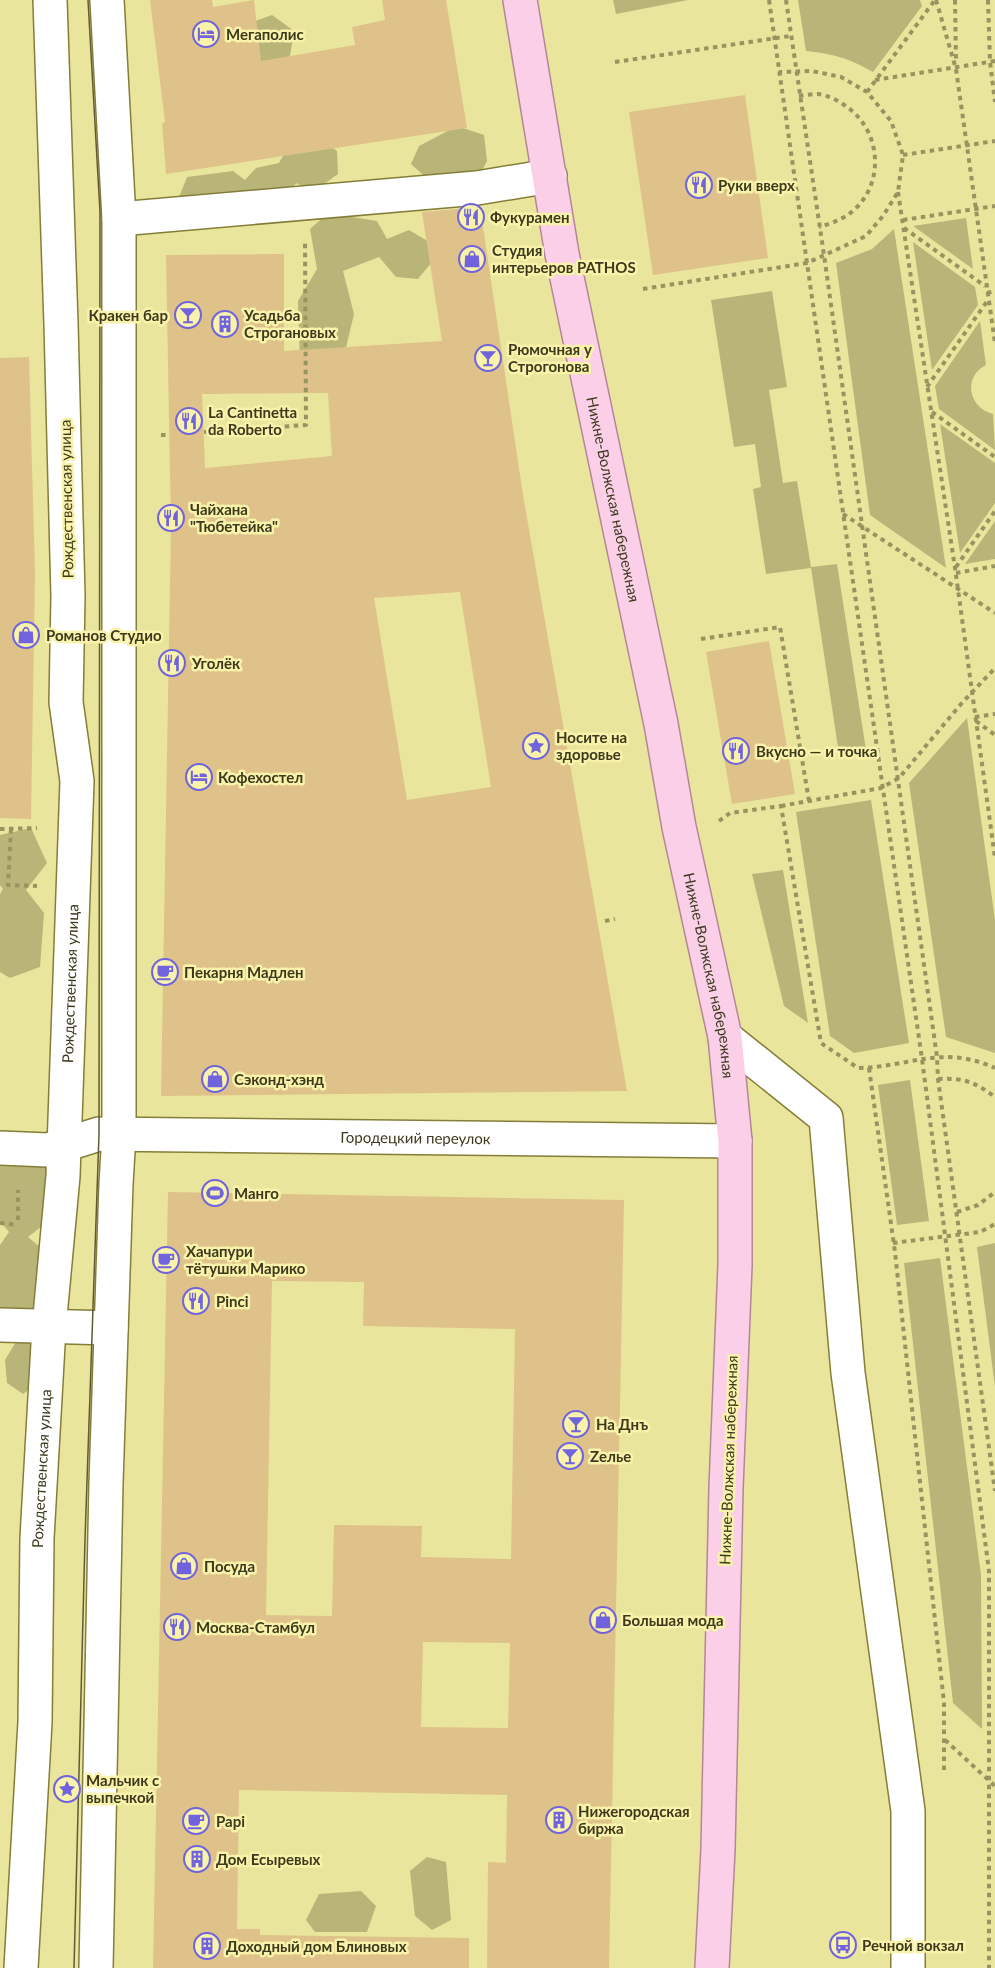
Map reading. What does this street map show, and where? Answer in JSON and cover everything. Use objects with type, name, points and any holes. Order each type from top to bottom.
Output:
[{"type":"main road","name":"Нижне-Волжская набережная","points":[[520,0],[562,254],[724,1037],[735,1141],[735,1265],[726,1488],[718,1849],[712,1968]]},
{"type":"street","name":"Рождественская улица","points":[[21,1968],[35,1722],[37,1538],[49,1327],[64,1145],[77,781],[66,702],[68,596],[50,0]]},
{"type":"street","points":[[96,1968],[105,1494],[116,1184],[109,1134],[119,219],[107,0]]},
{"type":"street","points":[[119,219],[477,188],[550,176]]},
{"type":"street","points":[[724,1037],[826,1118],[848,1373],[908,1811],[908,1968]]},
{"type":"street","name":"Городецкий переулок","points":[[0,1148],[48,1150],[109,1134],[735,1141]]},
{"type":"street","points":[[0,1325],[111,1328]]},
{"type":"path","points":[[769,0],[881,788],[922,1059],[989,1571],[988,1968]]},
{"type":"path","points":[[786,0],[899,778],[995,1491]]},
{"type":"path","points":[[935,0],[956,69]]},
{"type":"path","points":[[867,92],[935,0]]},
{"type":"path","points":[[955,0],[956,69],[995,343]]},
{"type":"path","points":[[988,0],[995,102]]},
{"type":"path","points":[[615,62],[790,36]]},
{"type":"path","points":[[875,80],[993,62]]},
{"type":"path","points":[[779,72],[812,71],[841,77],[867,92],[891,121],[903,155],[898,192],[958,590],[995,858]]},
{"type":"path","points":[[799,96],[819,94],[848,107],[856,113],[868,130],[875,150],[875,171],[869,191],[856,208],[839,220],[819,227]]},
{"type":"path","points":[[903,155],[995,141]]},
{"type":"path","points":[[643,289],[807,263],[866,236],[883,216],[898,192]]},
{"type":"path","points":[[204,432],[306,425],[304,203]]},
{"type":"path","points":[[903,220],[995,206]]},
{"type":"path","points":[[904,228],[986,287]]},
{"type":"path","points":[[987,293],[995,291]]},
{"type":"path","points":[[927,387],[988,299]]},
{"type":"path","points":[[931,411],[995,457]]},
{"type":"path","points":[[161,435],[169,435]]},
{"type":"path","points":[[955,570],[995,511]]},
{"type":"path","points":[[842,513],[995,613]]},
{"type":"path","points":[[955,570],[995,566]]},
{"type":"path","points":[[701,639],[780,627],[808,801]]},
{"type":"path","points":[[719,821],[730,813],[881,788],[899,778],[995,668]]},
{"type":"path","points":[[976,719],[995,714]]},
{"type":"path","points":[[976,719],[995,735]]},
{"type":"path","points":[[781,806],[821,1043],[858,1068],[953,1056],[995,1068]]},
{"type":"path","points":[[11,828],[9,885],[40,886]]},
{"type":"path","points":[[0,829],[44,828]]},
{"type":"path","points":[[605,921],[615,919]]},
{"type":"path","points":[[869,1068],[893,1243],[944,1703],[944,1774]]},
{"type":"path","points":[[938,1079],[958,1078],[979,1085],[995,1097]]},
{"type":"path","points":[[957,1212],[978,1204],[995,1192]]},
{"type":"path","points":[[0,1223],[18,1225]]},
{"type":"path","points":[[893,1243],[980,1232],[995,1224]]},
{"type":"path","points":[[944,1740],[995,1786]]},
{"type":"shaded area","points":[[613,0],[688,0],[616,14]]},
{"type":"shaded area","points":[[798,0],[920,0],[922,6],[873,72],[841,57],[806,51]]},
{"type":"shaded area","points":[[272,15],[294,31],[289,62],[256,71],[247,24]]},
{"type":"shaded area","points":[[457,126],[484,135],[487,161],[478,179],[433,184],[411,164],[419,146]]},
{"type":"shaded area","points":[[322,140],[337,151],[338,174],[313,192],[296,183],[286,198],[177,202],[187,177],[233,171],[245,180],[256,168],[279,163],[290,143]]},
{"type":"shaded area","points":[[328,213],[377,221],[387,239],[409,230],[431,243],[432,262],[418,279],[396,277],[379,257],[343,271],[354,314],[344,356],[300,364],[298,301],[317,269],[310,229]]},
{"type":"shaded area","points":[[966,218],[973,269],[913,226]]},
{"type":"shaded area","points":[[894,229],[946,568],[870,515],[836,263],[872,249]]},
{"type":"shaded area","points":[[913,242],[975,287],[978,305],[932,370]]},
{"type":"shaded area","points":[[772,291],[787,387],[769,390],[783,483],[797,481],[811,567],[837,564],[866,750],[839,754],[811,568],[766,574],[753,489],[761,487],[755,444],[734,447],[711,300]]},
{"type":"shaded area","points":[[980,321],[986,365],[978,370],[971,384],[978,406],[993,414],[995,450],[939,409],[935,386]]},
{"type":"shaded area","points":[[940,424],[995,463],[995,503],[960,553]]},
{"type":"shaded area","points":[[995,521],[995,559],[965,564]]},
{"type":"shaded area","points":[[967,718],[995,920],[995,1053],[946,1037],[909,783]]},
{"type":"shaded area","points":[[871,800],[909,1043],[854,1053],[830,1036],[796,812]]},
{"type":"shaded area","points":[[31,828],[47,863],[26,890],[44,913],[40,967],[10,978],[0,972],[0,894],[3,889],[0,885],[0,835]]},
{"type":"shaded area","points":[[783,870],[808,1023],[784,1006],[752,874]]},
{"type":"shaded area","points":[[910,1080],[929,1221],[897,1225],[878,1085]]},
{"type":"shaded area","points":[[60,1148],[55,1216],[28,1237],[47,1253],[45,1378],[23,1394],[7,1383],[5,1360],[17,1340],[0,1318],[0,1245],[9,1232],[0,1221],[0,1159]]},
{"type":"shaded area","points":[[995,1243],[995,1387],[977,1247]]},
{"type":"shaded area","points":[[940,1258],[981,1575],[982,1729],[953,1703],[904,1263]]},
{"type":"shaded area","points":[[427,1857],[446,1862],[451,1920],[432,1930],[415,1916],[410,1871]]},
{"type":"shaded area","points":[[361,1891],[376,1906],[367,1932],[315,1932],[306,1920],[319,1894]]},
{"type":"building","points":[[150,0],[212,0],[213,7],[254,0],[261,61],[355,45],[352,27],[385,20],[382,0],[446,0],[467,128],[166,174],[162,123],[165,122]]},
{"type":"building","name":"Руки вверх","points":[[745,95],[768,258],[653,275],[629,112]]},
{"type":"building","points":[[480,207],[523,495],[627,1091],[161,1096],[171,527],[166,255],[284,254],[284,351],[442,341],[422,212]],"holes":[[[328,393],[332,456],[205,468],[202,394]],[[460,592],[491,787],[407,800],[374,598]]]},
{"type":"building","points":[[29,357],[35,572],[31,819],[0,818],[0,358]]},
{"type":"building","points":[[769,641],[795,794],[732,804],[706,652]]},
{"type":"building","points":[[168,1192],[624,1200],[609,1968],[487,1968],[488,1862],[506,1863],[507,1795],[239,1790],[237,1929],[260,1929],[260,1935],[469,1938],[469,1968],[153,1968]],"holes":[[[272,1281],[364,1282],[363,1326],[515,1329],[511,1559],[421,1557],[422,1526],[334,1525],[332,1616],[266,1615]],[[423,1642],[510,1643],[508,1728],[421,1727]]]},
{"type":"tram line","points":[[74,1968],[85,1539],[99,1134],[100,212],[88,0]]},
{"type":"place","name":"Мегаполис","points":[[206,34]]},
{"type":"place","name":"Руки вверх","points":[[699,185]]},
{"type":"place","name":"Фукурамен","points":[[471,217]]},
{"type":"place","name":"Студия интерьеров PATHOS","points":[[472,259]]},
{"type":"place","name":"Кракен бар","points":[[188,315]]},
{"type":"place","name":"Усадьба Строгановых","points":[[225,324]]},
{"type":"place","name":"Рюмочная у Строгонова","points":[[488,358]]},
{"type":"place","name":"La Cantinetta da Roberto","points":[[189,421]]},
{"type":"place","name":"Чайхана \"Тюбетейка\"","points":[[171,518]]},
{"type":"place","name":"Романов Студио","points":[[26,635]]},
{"type":"place","name":"Уголёк","points":[[172,663]]},
{"type":"place","name":"Носите на здоровье","points":[[536,746]]},
{"type":"place","name":"Вкусно — и точка","points":[[736,751]]},
{"type":"place","name":"Кофехостел","points":[[199,777]]},
{"type":"place","name":"Пекарня Мадлен","points":[[165,972]]},
{"type":"place","name":"Сэконд-хэнд","points":[[215,1079]]},
{"type":"place","name":"Манго","points":[[215,1193]]},
{"type":"place","name":"Хачапури тётушки Марико","points":[[166,1260]]},
{"type":"place","name":"Pinci","points":[[196,1301]]},
{"type":"place","name":"На Днъ","points":[[576,1424]]},
{"type":"place","name":"Zелье","points":[[570,1456]]},
{"type":"place","name":"Посуда","points":[[184,1566]]},
{"type":"place","name":"Большая мода","points":[[603,1620]]},
{"type":"place","name":"Москва-Стамбул","points":[[177,1627]]},
{"type":"place","name":"Мальчик с выпечкой","points":[[67,1789]]},
{"type":"place","name":"Нижегородская биржа","points":[[559,1820]]},
{"type":"place","name":"Papi","points":[[196,1821]]},
{"type":"place","name":"Дом Есыревых","points":[[197,1859]]},
{"type":"place","name":"Речной вокзал","points":[[843,1945]]},
{"type":"place","name":"Доходный дом Блиновых","points":[[207,1946]]}]
